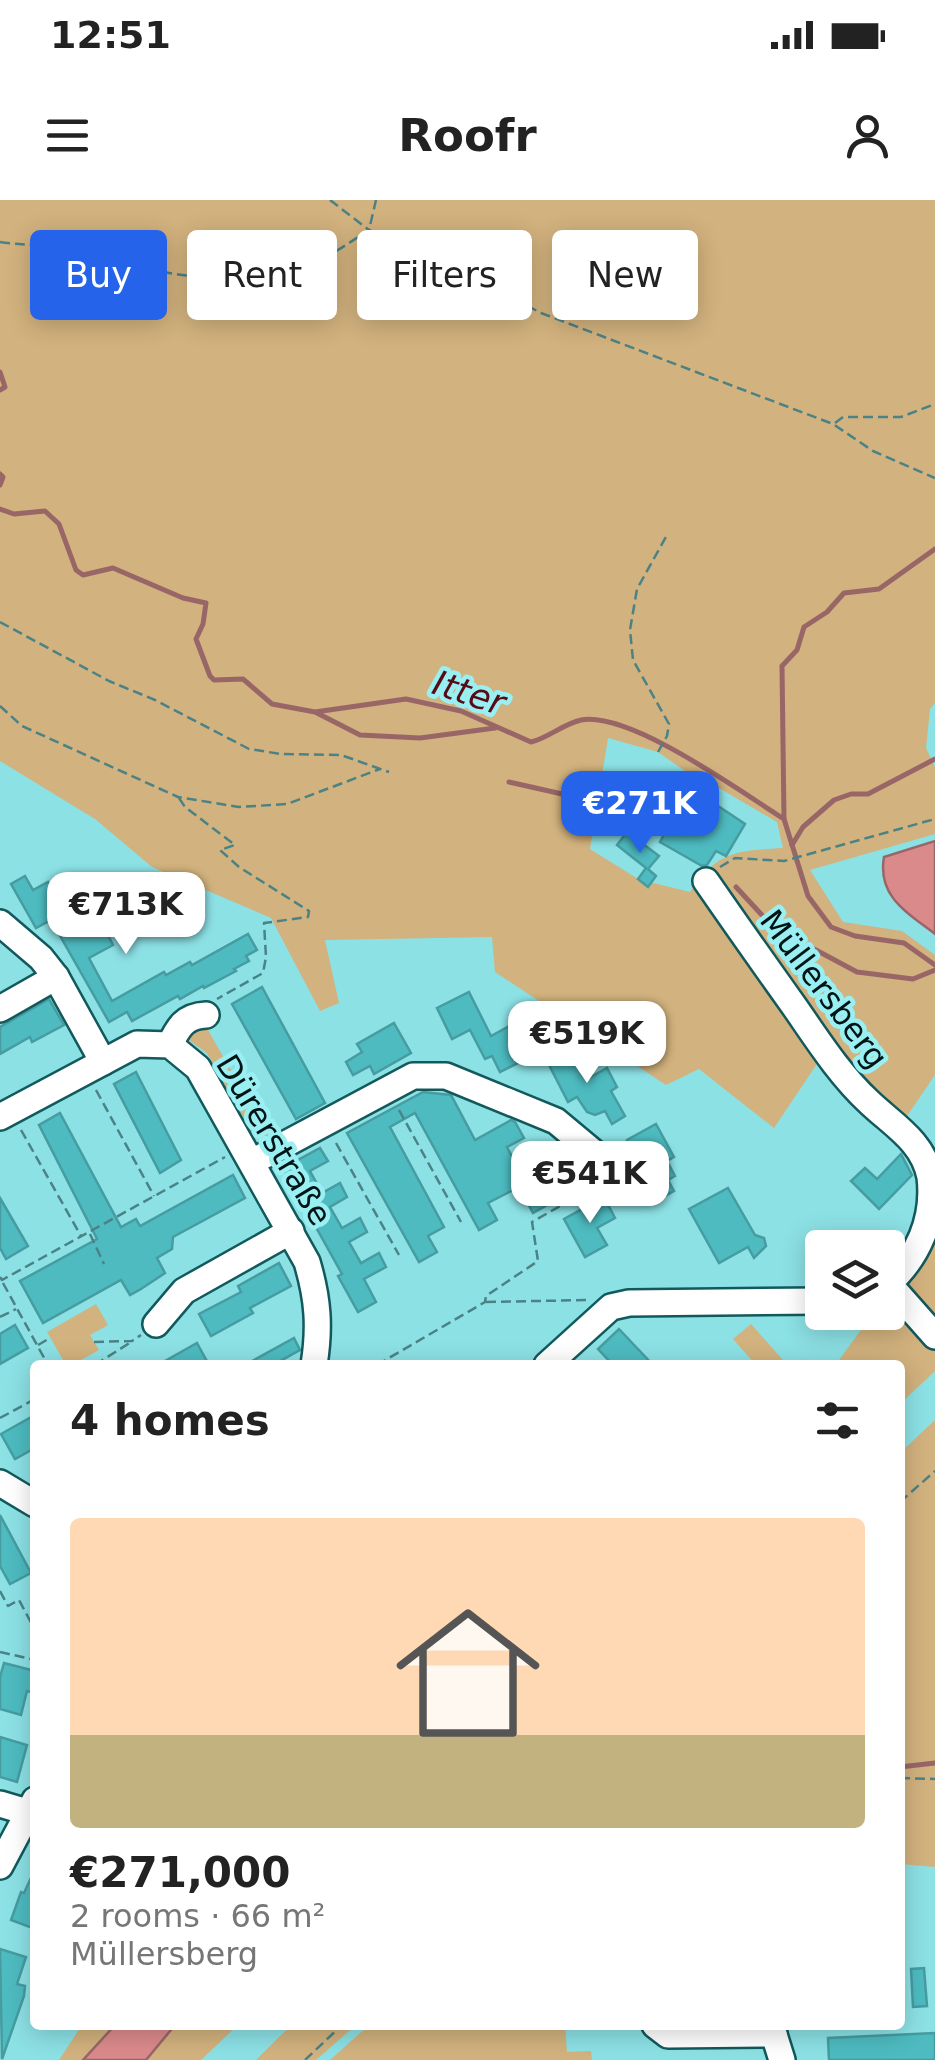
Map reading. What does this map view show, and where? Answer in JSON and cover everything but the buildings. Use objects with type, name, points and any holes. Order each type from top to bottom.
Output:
[{"type":"street","name":"Müllersberg","points":[[706,881],[847,1079],[919,1148],[930,1174],[931,1203],[926,1233],[905,1267]]},
{"type":"street","points":[[0,923],[41,958],[56,978],[94,1066]]},
{"type":"street","points":[[0,1009],[56,978]]},
{"type":"street","points":[[170,1046],[184,1021],[206,1014]]},
{"type":"street","name":"Dürerstraße","points":[[5,1114],[136,1044],[170,1046],[198,1068],[308,1262],[318,1296],[320,1329],[315,1360]]},
{"type":"street","points":[[252,1162],[413,1076],[446,1076],[556,1121],[592,1150]]},
{"type":"street","points":[[156,1324],[184,1292],[292,1231]]},
{"type":"street","points":[[553,1360],[612,1308],[648,1302],[805,1301]]},
{"type":"street","points":[[905,1303],[935,1336]]},
{"type":"street","points":[[0,1483],[30,1501]]},
{"type":"street","points":[[0,1804],[30,1806]]},
{"type":"street","points":[[0,1866],[30,1808]]},
{"type":"street","points":[[661,2030],[668,2035],[755,2030]]},
{"type":"street","points":[[772,2030],[782,2060]]},
{"type":"path","points":[[330,200],[369,230],[376,200]]},
{"type":"path","points":[[0,242],[134,267],[245,280],[301,268],[357,237]]},
{"type":"path","points":[[532,308],[834,424],[873,451],[935,478]]},
{"type":"path","points":[[834,424],[843,416],[901,418],[935,404]]},
{"type":"path","points":[[658,752],[669,724],[634,660],[630,630],[637,589],[667,535]]},
{"type":"path","points":[[0,622],[109,681],[187,715],[249,749],[341,755],[389,772]]},
{"type":"path","points":[[0,706],[22,726],[178,797],[239,807],[287,804],[381,768]]},
{"type":"path","points":[[178,797],[185,807],[235,845],[220,850],[309,911],[308,917],[264,923],[264,973],[213,1001],[206,1014]]},
{"type":"path","points":[[706,881],[735,858],[784,861],[935,819]]},
{"type":"path","points":[[94,1066],[154,1196]]},
{"type":"path","points":[[387,1088],[461,1222]]},
{"type":"path","points":[[5,1114],[81,1236]]},
{"type":"path","points":[[324,1121],[399,1255]]},
{"type":"path","points":[[485,1302],[486,1296],[538,1261],[532,1222],[590,1189],[592,1150]]},
{"type":"path","name":"Dürerstraße","points":[[1,1279],[224,1157]]},
{"type":"path","points":[[89,1232],[104,1264]]},
{"type":"path","points":[[1,1279],[45,1360]]},
{"type":"path","points":[[386,1360],[485,1302],[586,1300],[612,1308]]},
{"type":"path","points":[[0,1318],[17,1308]]},
{"type":"path","points":[[104,1360],[156,1324]]},
{"type":"path","points":[[37,1346],[50,1338]]},
{"type":"path","points":[[94,1342],[132,1340]]},
{"type":"path","points":[[0,1418],[30,1402]]},
{"type":"path","points":[[905,1498],[935,1471]]},
{"type":"path","points":[[0,1591],[8,1606]]},
{"type":"path","points":[[0,1611],[20,1600],[30,1620]]},
{"type":"path","points":[[0,1652],[30,1659]]},
{"type":"path","points":[[905,1778],[935,1779]]},
{"type":"path","points":[[305,2060],[337,2030]]},
{"type":"shaded area","points":[[0,200],[935,200],[935,703],[930,709],[926,748],[935,767],[935,834],[810,870],[843,922],[902,931],[935,955],[935,1075],[905,1119],[861,1083],[831,1043],[774,1128],[699,1069],[666,1085],[495,972],[492,937],[325,940],[339,1003],[320,1011],[271,918],[152,867],[95,819],[0,761]],"holes":[[[608,738],[658,752],[709,788],[719,788],[777,822],[783,848],[730,855],[710,868],[690,892],[638,879],[590,849]]]},
{"type":"shaded area","points":[[935,841],[935,934],[897,903],[883,871],[884,857]]},
{"type":"shaded area","points":[[194,1027],[208,1030],[269,1137],[255,1139],[207,1053],[186,1038]]},
{"type":"shaded area","points":[[935,1229],[935,1371],[905,1399],[905,1360],[839,1360],[861,1330],[905,1330],[905,1271]]},
{"type":"shaded area","points":[[96,1304],[108,1325],[90,1335],[99,1350],[81,1360],[63,1360],[47,1332]]},
{"type":"shaded area","points":[[751,1324],[783,1360],[752,1360],[733,1339]]},
{"type":"shaded area","points":[[935,1420],[935,1867],[905,1864],[905,1448]]},
{"type":"shaded area","points":[[79,2030],[233,2030],[201,2060],[59,2060]]},
{"type":"shaded area","points":[[110,2030],[171,2030],[146,2060],[83,2060]]},
{"type":"shaded area","points":[[286,2030],[350,2030],[316,2060],[256,2060]]},
{"type":"shaded area","points":[[363,2030],[565,2030],[567,2052],[591,2051],[592,2060],[330,2060]]},
{"type":"waterway","name":"Itter","points":[[0,372],[5,387],[0,390]]},
{"type":"waterway","name":"Itter","points":[[0,474],[0,485]]},
{"type":"waterway","name":"Itter","points":[[0,509],[14,514],[45,511],[59,524],[76,570],[83,575],[113,568],[183,598],[206,603],[196,639],[210,676],[214,680],[243,679],[272,704],[315,712],[406,699],[461,711],[531,742],[581,720],[602,721],[655,740],[784,819],[808,896],[831,927],[855,936],[904,943],[935,965]]},
{"type":"waterway","points":[[784,819],[782,666],[797,650],[804,627],[827,612],[844,593],[879,589],[935,549]]},
{"type":"waterway","points":[[317,713],[360,735],[420,738],[495,728]]},
{"type":"waterway","points":[[792,845],[803,827],[834,800],[868,794],[935,759]]},
{"type":"waterway","points":[[509,782],[602,803]]},
{"type":"waterway","points":[[736,887],[773,927],[857,972],[913,979],[935,970]]},
{"type":"waterway","points":[[905,1766],[935,1763]]}]
